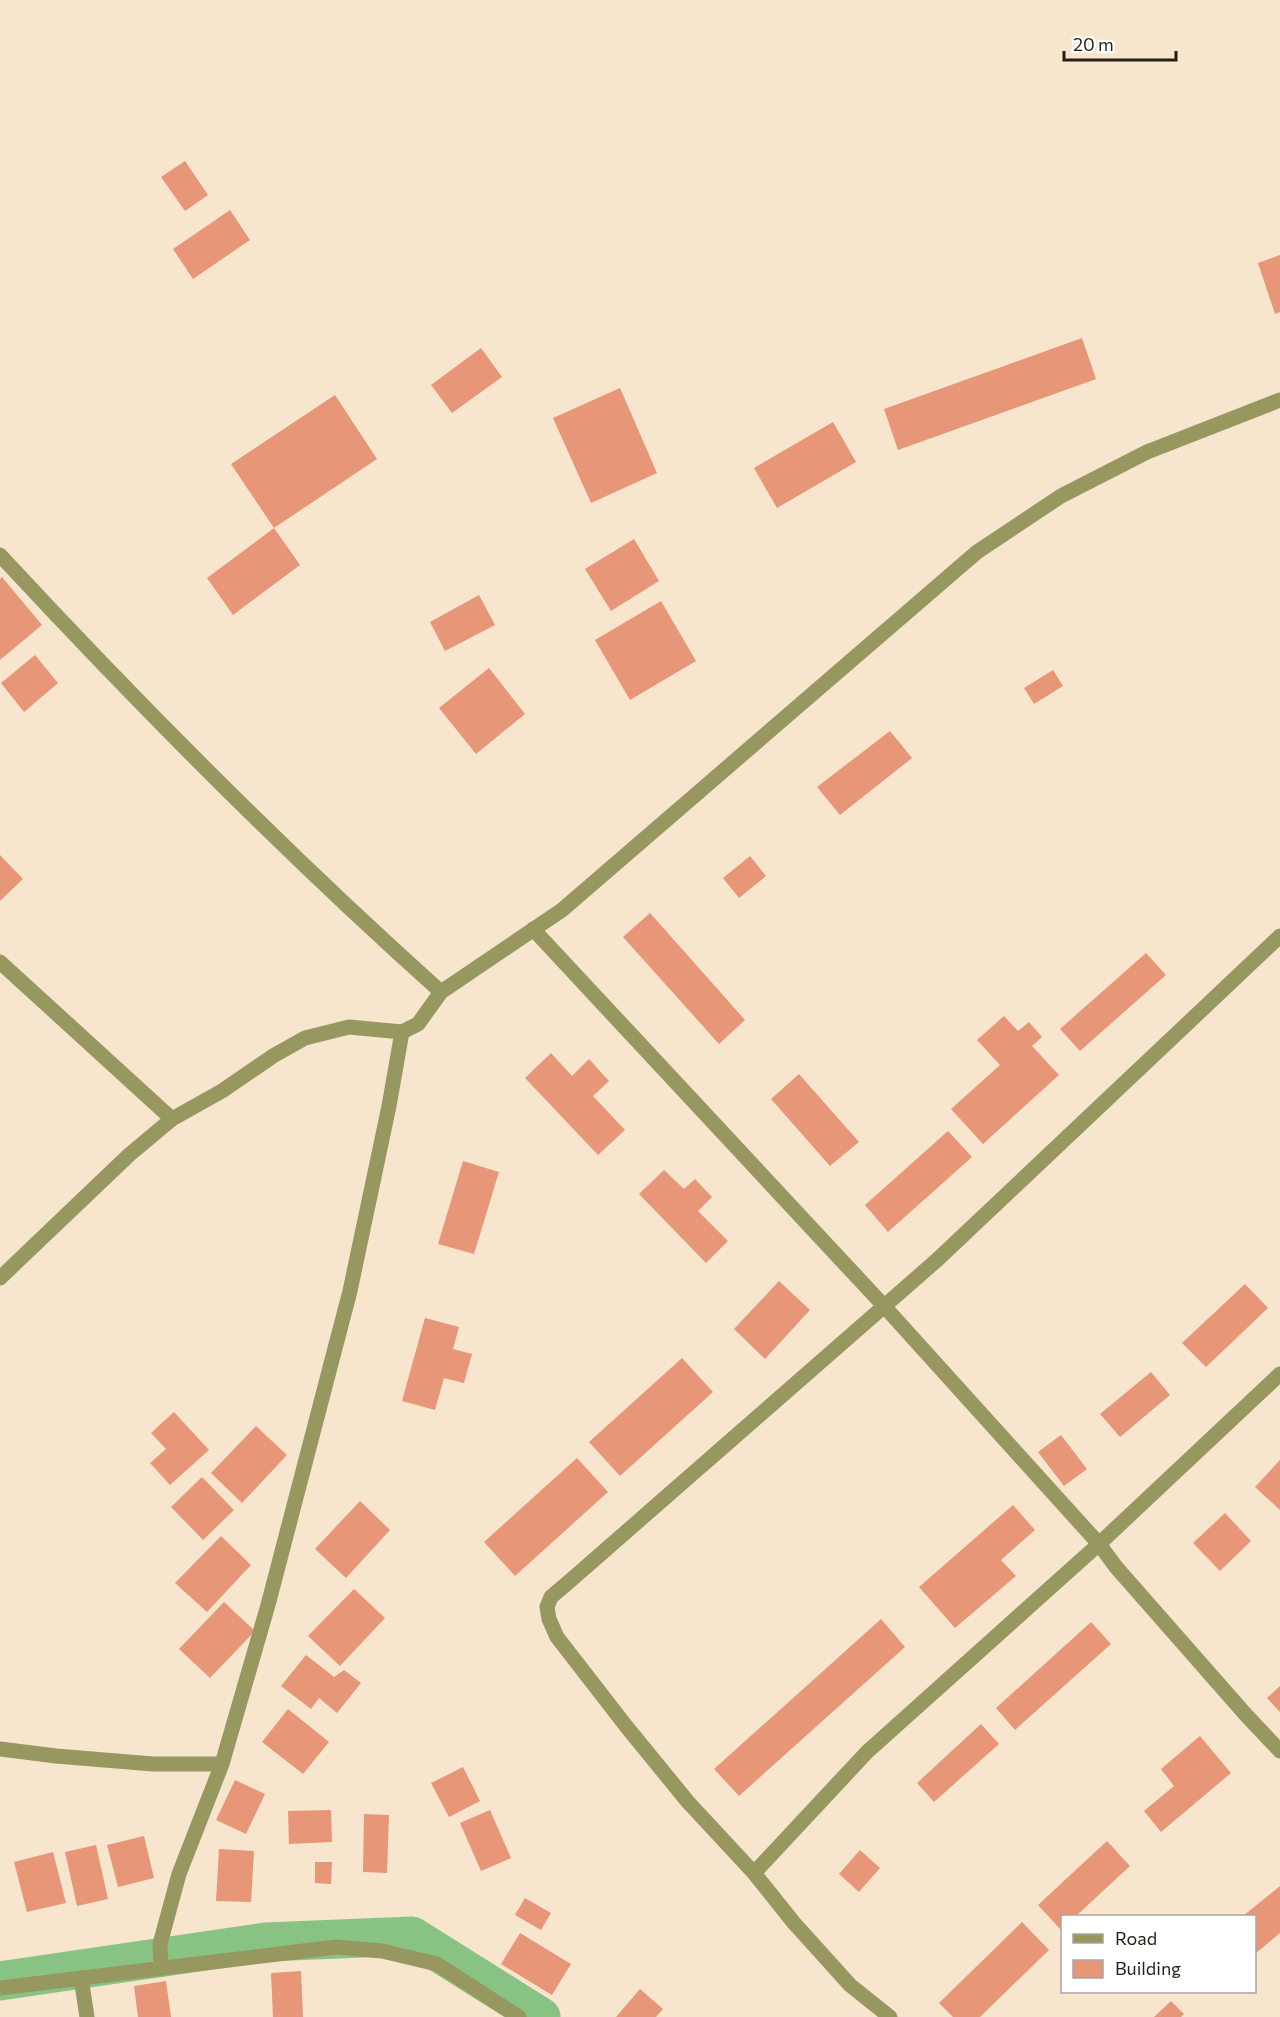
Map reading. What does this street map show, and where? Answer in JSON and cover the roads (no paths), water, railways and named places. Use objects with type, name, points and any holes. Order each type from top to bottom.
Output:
[{"type":"street","points":[[0,1278],[94,1188],[172,1119],[222,1091],[273,1056],[305,1038],[349,1027],[402,1032],[418,1024],[441,992],[562,910],[977,552],[1061,496],[1147,452],[1280,400]]},
{"type":"street","points":[[0,555],[105,668],[216,780],[350,911],[441,992]]},
{"type":"street","points":[[533,928],[884,1306],[1099,1544],[1116,1567],[1246,1715],[1280,1750]]},
{"type":"street","points":[[890,2017],[850,1985],[794,1923],[754,1873],[688,1802],[557,1637],[549,1619],[547,1607],[551,1598],[564,1586],[937,1260],[1280,936]]},
{"type":"street","points":[[0,962],[172,1119]]},
{"type":"street","points":[[161,1968],[160,1944],[178,1874],[222,1764],[268,1605],[350,1291],[389,1106],[402,1032]]},
{"type":"street","points":[[754,1873],[867,1752],[1099,1544],[1280,1374]]},
{"type":"street","points":[[0,1749],[153,1764],[222,1764]]},
{"type":"street","points":[[0,1988],[336,1947],[382,1951],[437,1964],[519,2017]]},
{"type":"street","points":[[81,1978],[87,2017]]},
{"type":"waterway","points":[[0,1981],[266,1942],[412,1936],[541,2017]]}]
